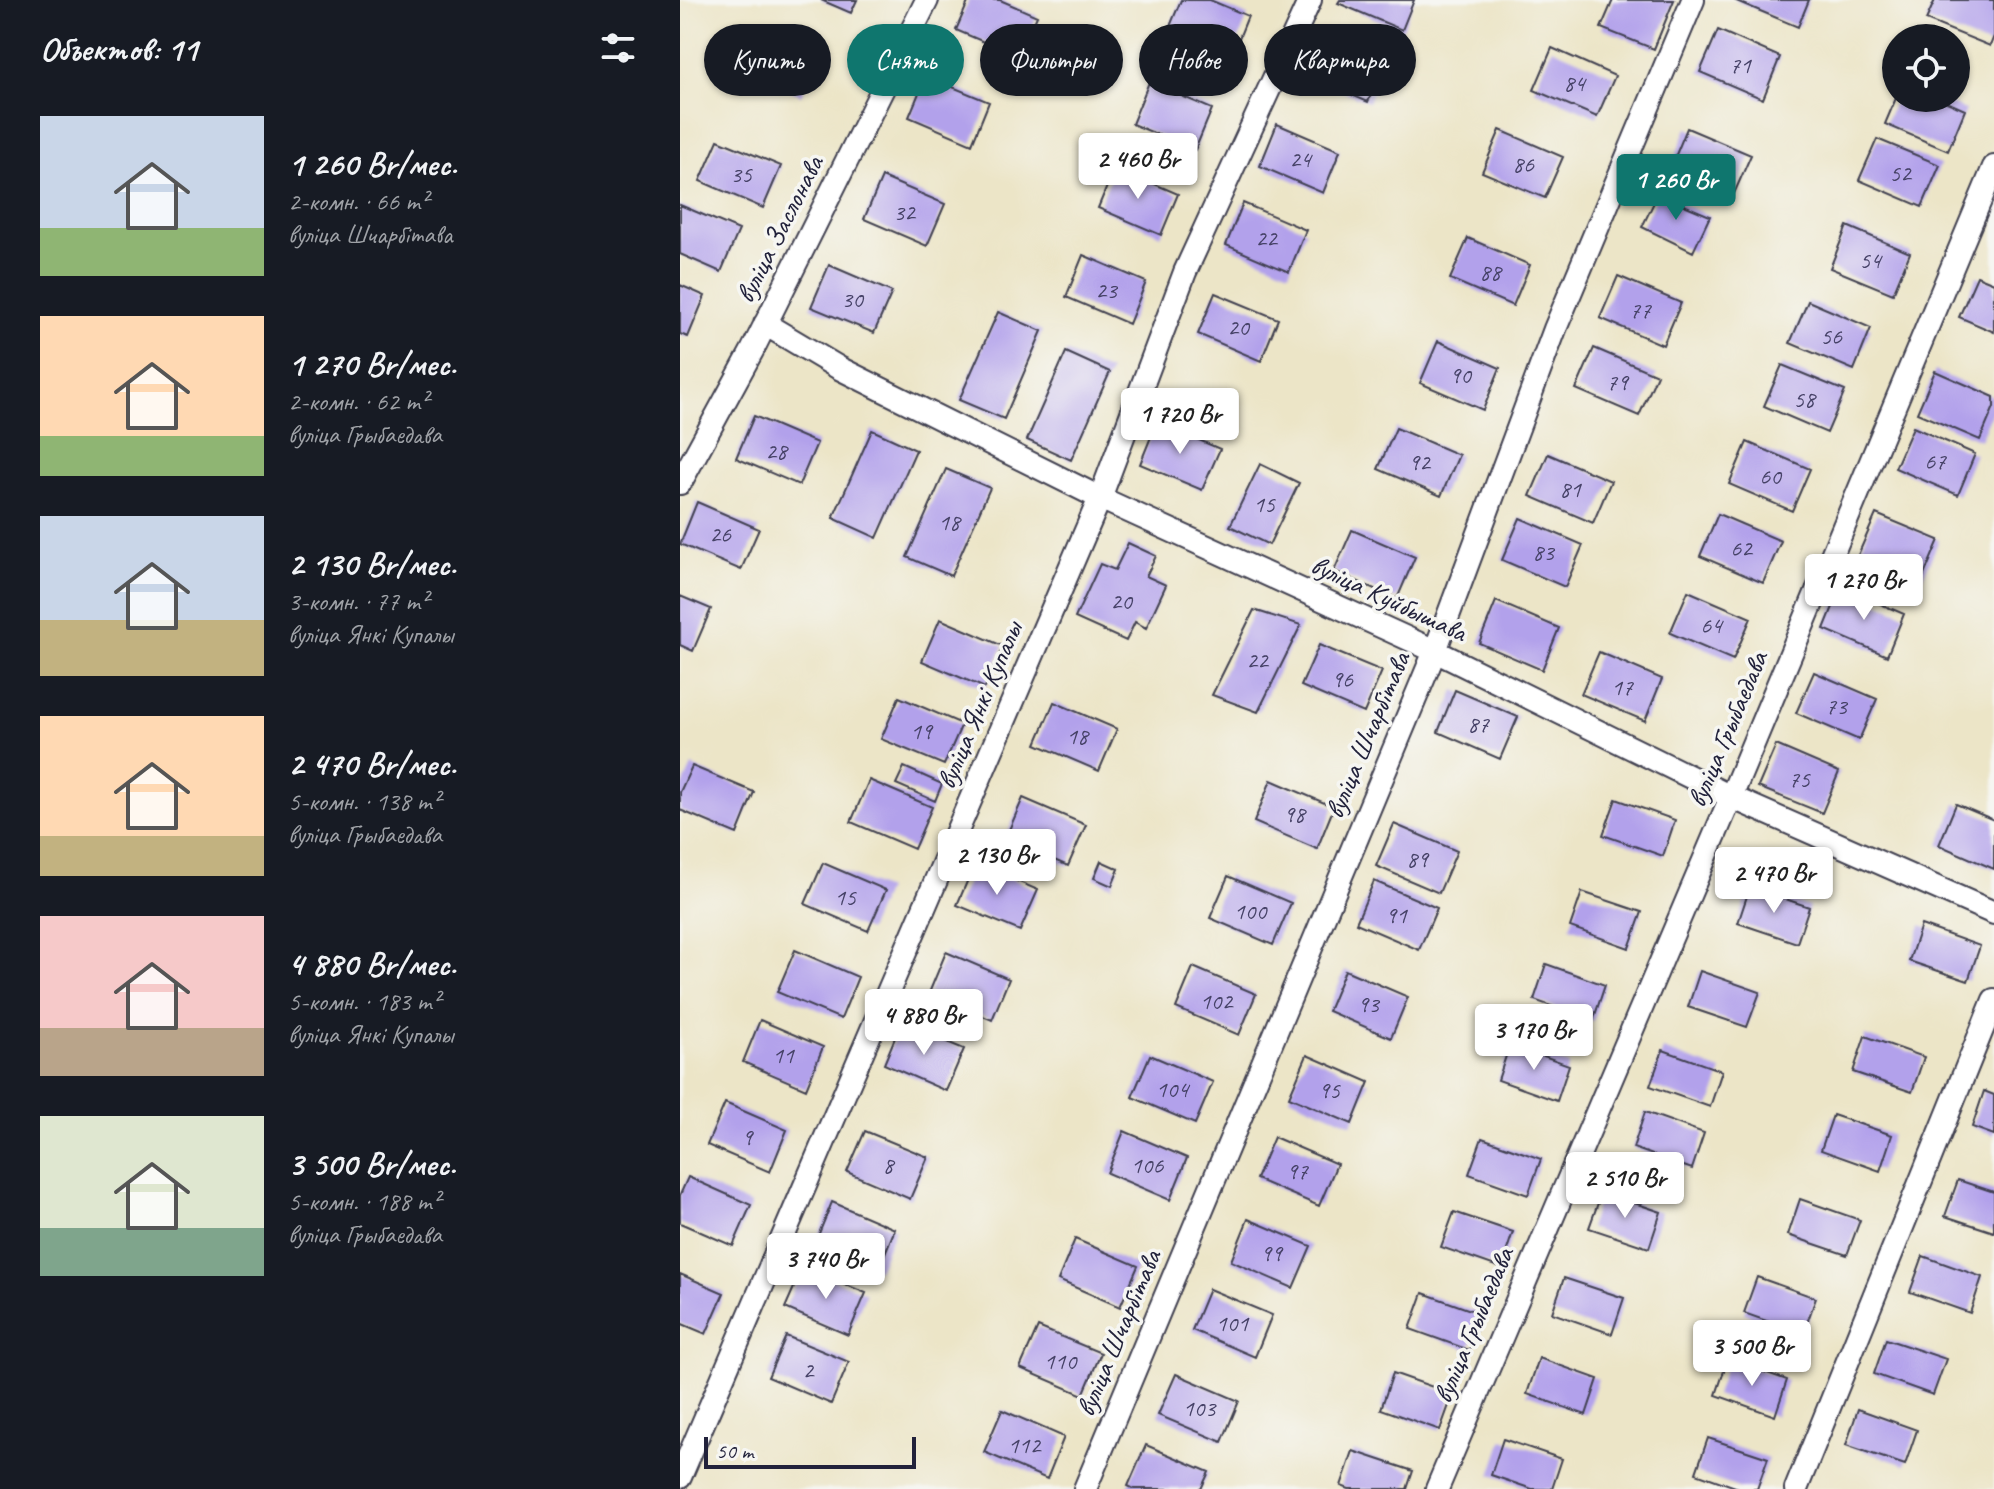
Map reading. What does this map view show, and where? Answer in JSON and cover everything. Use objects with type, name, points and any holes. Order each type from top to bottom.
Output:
[{"type":"street","name":"вуліца Заслонава","points":[[680,483],[765,324],[927,0]]},
{"type":"street","name":"вуліца Янкі Купалы","points":[[680,1477],[1100,498],[1185,272],[1310,0]]},
{"type":"street","name":"вуліца Шчарбітава","points":[[1085,1489],[1435,651],[1555,329],[1693,0]]},
{"type":"street","name":"вуліца Грыбаедава","points":[[1437,1489],[1994,167]]},
{"type":"street","name":"вуліца Куйбышава","points":[[765,324],[839,368],[1100,498],[1435,651],[1731,797],[1994,913]]},
{"type":"street","points":[[1796,1489],[1994,1000]]},
{"type":"building","points":[[821,0],[857,0],[851,13]]},
{"type":"building","points":[[969,0],[1000,0],[1037,16],[1033,24],[980,24],[980,40],[964,33],[964,24],[959,24]]},
{"type":"building","points":[[1181,0],[1210,0],[1248,16],[1245,24],[1171,24]]},
{"type":"building","points":[[1340,0],[1414,0],[1404,24],[1388,24],[1338,3]]},
{"type":"building","points":[[1613,0],[1674,0],[1654,49],[1601,28]]},
{"type":"building","points":[[1734,0],[1809,0],[1798,27]]},
{"type":"building","points":[[1935,0],[1994,0],[1994,36],[1990,46],[1970,38],[1970,24],[1936,24],[1926,20]]},
{"type":"building","points":[[1718,30],[1780,57],[1763,99],[1700,72]]},
{"type":"building","points":[[1552,48],[1615,76],[1597,117],[1534,90]]},
{"type":"building","points":[[964,92],[989,102],[972,144],[909,117],[918,96],[964,96]]},
{"type":"building","points":[[1143,96],[1182,96],[1212,109],[1195,150],[1132,124]]},
{"type":"building","points":[[1354,96],[1371,96],[1368,102]]},
{"type":"building","points":[[1890,112],[1964,112],[1948,151],[1885,124]]},
{"type":"building","points":[[1277,124],[1340,151],[1323,193],[1260,166]]},
{"type":"building","points":[[1687,128],[1751,155],[1733,196],[1670,169]]},
{"type":"building","points":[[1500,130],[1563,157],[1545,198],[1482,172]]},
{"type":"building","points":[[1877,139],[1940,165],[1922,207],[1859,180]]},
{"type":"building","points":[[718,140],[781,166],[763,208],[700,181]]},
{"type":"building","points":[[1115,167],[1178,194],[1161,235],[1098,208]]},
{"type":"building","points":[[882,177],[945,204],[927,246],[864,219]]},
{"type":"building","points":[[1658,194],[1710,216],[1693,252],[1642,227]]},
{"type":"building","points":[[1243,203],[1306,230],[1289,272],[1226,245]]},
{"type":"building","points":[[680,205],[739,230],[721,272],[680,254]]},
{"type":"building","points":[[1847,226],[1910,253],[1893,294],[1830,268]]},
{"type":"building","points":[[1468,238],[1530,265],[1513,306],[1450,279]]},
{"type":"building","points":[[1083,255],[1146,282],[1129,324],[1066,297]]},
{"type":"building","points":[[829,265],[892,292],[874,333],[811,307]]},
{"type":"building","points":[[1618,276],[1681,303],[1663,345],[1600,318]]},
{"type":"building","points":[[1977,276],[1994,283],[1994,332],[1959,317]]},
{"type":"building","points":[[680,285],[705,296],[688,337],[680,334]]},
{"type":"building","points":[[1215,293],[1278,319],[1261,361],[1198,334]]},
{"type":"building","points":[[1808,301],[1871,328],[1854,370],[1790,343]]},
{"type":"building","points":[[998,312],[1042,331],[1004,419],[959,400]]},
{"type":"building","points":[[1438,341],[1500,368],[1483,410],[1420,383]]},
{"type":"building","points":[[1594,348],[1657,375],[1639,416],[1576,389]]},
{"type":"building","points":[[1066,352],[1110,372],[1071,460],[1027,440]]},
{"type":"building","points":[[1782,365],[1845,391],[1827,433],[1764,406]]},
{"type":"building","points":[[1935,371],[1994,397],[1994,407],[1980,440],[1917,413]]},
{"type":"building","points":[[754,416],[817,443],[799,485],[736,458]]},
{"type":"building","points":[[1157,422],[1220,449],[1202,490],[1140,464]]},
{"type":"building","points":[[1913,427],[1975,454],[1958,495],[1895,468]]},
{"type":"building","points":[[1396,428],[1459,455],[1441,496],[1378,469]]},
{"type":"building","points":[[872,430],[916,450],[877,538],[833,518]]},
{"type":"building","points":[[1747,442],[1810,469],[1792,511],[1729,484]]},
{"type":"building","points":[[1548,454],[1611,481],[1593,523],[1530,496]]},
{"type":"building","points":[[1260,464],[1299,483],[1269,545],[1230,526]]},
{"type":"building","points":[[946,469],[990,488],[951,576],[907,557]]},
{"type":"building","points":[[697,502],[759,529],[741,570],[680,544]]},
{"type":"building","points":[[1718,514],[1781,541],[1763,583],[1700,556]]},
{"type":"building","points":[[1876,514],[1939,540],[1921,582],[1858,555]]},
{"type":"building","points":[[1520,518],[1583,545],[1565,587],[1502,560]]},
{"type":"building","points":[[1352,530],[1415,557],[1397,599],[1334,571]]},
{"type":"building","points":[[1128,543],[1156,556],[1146,576],[1166,585],[1146,628],[1135,622],[1126,641],[1075,618],[1100,564],[1115,570]]},
{"type":"building","points":[[1841,587],[1904,614],[1887,656],[1824,629]]},
{"type":"building","points":[[1688,591],[1751,618],[1733,660],[1670,633]]},
{"type":"building","points":[[680,596],[711,609],[693,651],[680,645]]},
{"type":"building","points":[[1496,601],[1559,628],[1542,670],[1479,643]]},
{"type":"building","points":[[1254,610],[1301,625],[1258,712],[1212,695]]},
{"type":"building","points":[[940,619],[1003,646],[985,688],[922,661]]},
{"type":"building","points":[[1319,645],[1382,671],[1364,713],[1301,686]]},
{"type":"building","points":[[1599,652],[1662,679],[1645,721],[1581,694]]},
{"type":"building","points":[[1814,672],[1877,699],[1859,740],[1796,713]]},
{"type":"building","points":[[1455,690],[1518,717],[1500,759],[1438,732]]},
{"type":"building","points":[[899,697],[962,724],[944,765],[881,739]]},
{"type":"building","points":[[1054,702],[1117,729],[1099,771],[1036,744]]},
{"type":"building","points":[[1776,745],[1839,772],[1822,813],[1758,787]]},
{"type":"building","points":[[692,766],[754,792],[737,834],[680,810],[680,792]]},
{"type":"building","points":[[904,767],[942,784],[935,801],[896,784]]},
{"type":"building","points":[[869,780],[932,807],[914,849],[851,822]]},
{"type":"building","points":[[1271,780],[1334,807],[1317,849],[1254,822]]},
{"type":"building","points":[[1023,798],[1086,825],[1068,866],[1005,839]]},
{"type":"building","points":[[1616,799],[1675,820],[1663,856],[1603,835]]},
{"type":"building","points":[[1956,804],[1994,820],[1994,869],[1939,845]]},
{"type":"building","points":[[1394,824],[1457,851],[1439,893],[1376,866]]},
{"type":"building","points":[[1101,861],[1119,869],[1112,886],[1094,878]]},
{"type":"building","points":[[823,863],[886,890],[868,931],[805,904]]},
{"type":"building","points":[[975,863],[1038,890],[1020,931],[957,905]]},
{"type":"building","points":[[1228,876],[1291,903],[1273,945],[1210,918]]},
{"type":"building","points":[[1374,881],[1437,908],[1419,950],[1356,923]]},
{"type":"building","points":[[1750,887],[1809,907],[1797,943],[1738,923]]},
{"type":"building","points":[[1582,892],[1642,912],[1629,948],[1570,927]]},
{"type":"building","points":[[1921,925],[1980,946],[1968,981],[1909,961]]},
{"type":"building","points":[[795,950],[858,977],[841,1019],[777,992]]},
{"type":"building","points":[[946,952],[1009,979],[992,1020],[929,993]]},
{"type":"building","points":[[1546,964],[1605,985],[1593,1021],[1534,1000]]},
{"type":"building","points":[[1193,967],[1256,994],[1239,1035],[1176,1008]]},
{"type":"building","points":[[1345,970],[1408,997],[1391,1038],[1328,1011]]},
{"type":"building","points":[[1700,971],[1760,992],[1747,1027],[1688,1007]]},
{"type":"building","points":[[760,1020],[823,1047],[806,1089],[743,1062]]},
{"type":"building","points":[[901,1023],[964,1049],[946,1091],[884,1064]]},
{"type":"building","points":[[1865,1036],[1924,1057],[1912,1092],[1853,1072]]},
{"type":"building","points":[[1510,1044],[1569,1065],[1557,1101],[1498,1080]]},
{"type":"building","points":[[1663,1050],[1722,1071],[1710,1107],[1650,1086]]},
{"type":"building","points":[[1150,1055],[1213,1082],[1195,1124],[1132,1097]]},
{"type":"building","points":[[1307,1055],[1369,1082],[1352,1124],[1289,1097]]},
{"type":"building","points":[[1984,1091],[1994,1095],[1994,1135],[1972,1127]]},
{"type":"building","points":[[725,1103],[787,1130],[770,1172],[707,1145]]},
{"type":"building","points":[[1645,1112],[1704,1133],[1692,1169],[1633,1148]]},
{"type":"building","points":[[1833,1115],[1892,1135],[1880,1171],[1821,1150]]},
{"type":"building","points":[[865,1131],[928,1157],[910,1199],[847,1172]]},
{"type":"building","points":[[1124,1131],[1187,1158],[1170,1200],[1107,1173]]},
{"type":"building","points":[[1274,1137],[1337,1164],[1319,1206],[1256,1179]]},
{"type":"building","points":[[1482,1138],[1541,1159],[1528,1195],[1469,1174]]},
{"type":"building","points":[[688,1177],[751,1205],[733,1246],[680,1223],[680,1195]]},
{"type":"building","points":[[1958,1180],[1994,1192],[1994,1232],[1945,1216]]},
{"type":"building","points":[[1602,1192],[1661,1212],[1649,1248],[1589,1228]]},
{"type":"building","points":[[1800,1199],[1860,1220],[1847,1255],[1788,1235]]},
{"type":"building","points":[[832,1202],[895,1229],[878,1270],[815,1243]]},
{"type":"building","points":[[1454,1212],[1513,1232],[1501,1268],[1441,1247]]},
{"type":"building","points":[[1248,1219],[1311,1246],[1293,1288],[1231,1261]]},
{"type":"building","points":[[1075,1239],[1138,1266],[1120,1307],[1058,1280]]},
{"type":"building","points":[[1923,1256],[1982,1277],[1970,1313],[1910,1292]]},
{"type":"building","points":[[803,1267],[866,1293],[848,1335],[785,1308]]},
{"type":"building","points":[[680,1274],[724,1293],[706,1334],[680,1323]]},
{"type":"building","points":[[1757,1277],[1816,1298],[1803,1334],[1744,1313]]},
{"type":"building","points":[[1564,1278],[1624,1298],[1612,1334],[1552,1313]]},
{"type":"building","points":[[1209,1289],[1272,1315],[1255,1357],[1192,1330]]},
{"type":"building","points":[[1423,1293],[1482,1314],[1469,1350],[1410,1329]]},
{"type":"building","points":[[1038,1327],[1101,1353],[1083,1395],[1020,1368]]},
{"type":"building","points":[[786,1336],[849,1362],[831,1404],[768,1377]]},
{"type":"building","points":[[1886,1339],[1946,1359],[1933,1395],[1874,1374]]},
{"type":"building","points":[[1539,1358],[1598,1379],[1586,1415],[1527,1394]]},
{"type":"building","points":[[1728,1359],[1787,1380],[1775,1416],[1716,1395]]},
{"type":"building","points":[[1393,1373],[1453,1394],[1440,1430],[1381,1409]]},
{"type":"building","points":[[1176,1374],[1239,1401],[1222,1442],[1158,1415]]},
{"type":"building","points":[[1858,1409],[1917,1430],[1905,1465],[1846,1445]]},
{"type":"building","points":[[1002,1410],[1064,1437],[1047,1479],[984,1452]]},
{"type":"building","points":[[1708,1438],[1768,1458],[1757,1489],[1741,1489],[1696,1473]]},
{"type":"building","points":[[1503,1439],[1562,1459],[1552,1489],[1532,1489],[1491,1475]]},
{"type":"building","points":[[1146,1445],[1209,1472],[1201,1489],[1134,1489],[1128,1486]]},
{"type":"building","points":[[1353,1451],[1413,1471],[1407,1489],[1349,1489],[1341,1486]]}]
